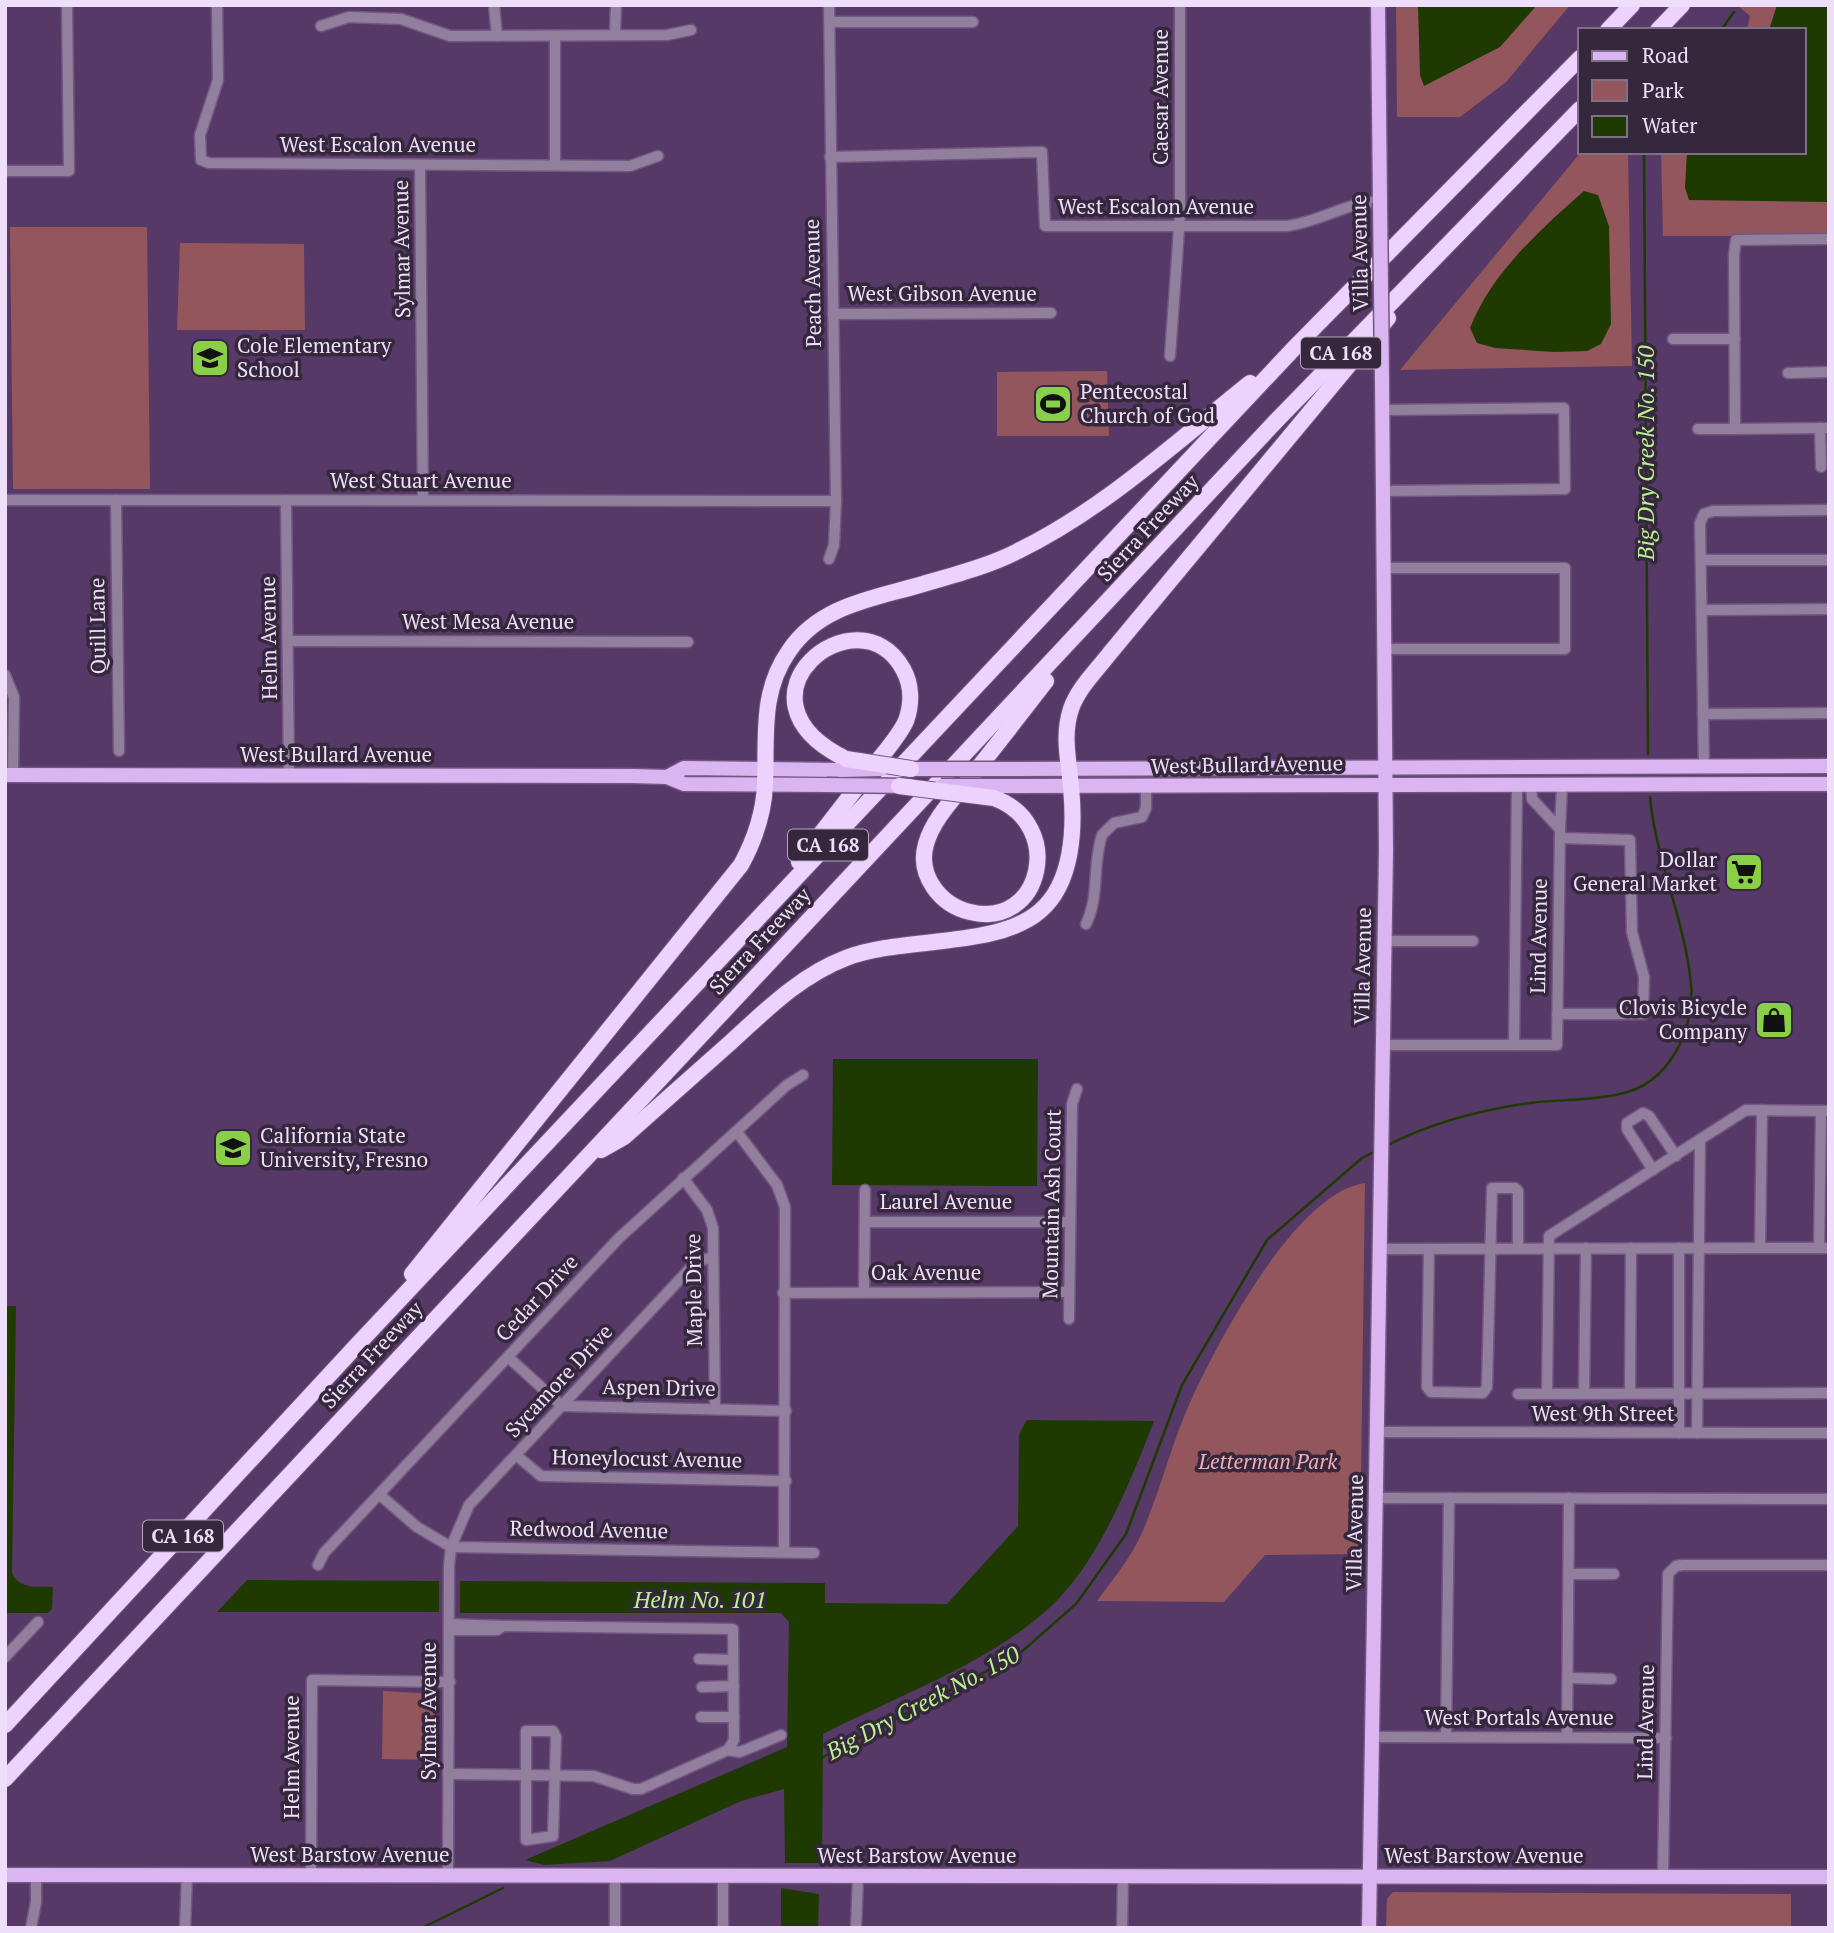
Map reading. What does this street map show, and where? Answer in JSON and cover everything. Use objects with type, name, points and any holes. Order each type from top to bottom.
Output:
[{"type":"highway","points":[[1610,28],[1632,5]]},
{"type":"highway","points":[[1660,28],[1682,5]]},
{"type":"highway","name":"Sierra Freeway","points":[[5,1725],[357,1345],[1298,344],[1578,60]]},
{"type":"highway","name":"Sierra Freeway","points":[[5,1779],[1276,421],[1578,110]]},
{"type":"highway","points":[[586,1158],[624,1137],[789,990],[846,958],[911,942],[957,939],[1009,929],[1040,912],[1058,890],[1072,846],[1067,726],[1072,707],[1086,684],[1472,218]]},
{"type":"highway","points":[[357,1345],[518,1139],[741,865],[752,844],[765,786],[765,719],[773,681],[789,650],[812,625],[850,604],[925,584],[1017,552],[1108,497],[1298,344]]},
{"type":"highway","points":[[899,786],[996,792],[1014,808],[1031,827],[1038,850],[1038,869],[1028,890],[1013,905],[992,913],[970,913],[950,904],[934,888],[925,869],[926,843],[948,807],[1108,602]]},
{"type":"highway","points":[[734,947],[905,724],[911,696],[905,673],[892,656],[871,643],[860,641],[836,643],[814,656],[805,666],[796,689],[795,703],[803,728],[843,765],[911,769]]},
{"type":"main road","name":"Villa Avenue","points":[[1369,1928],[1386,785],[1378,5]]},
{"type":"main road","name":"West Bullard Avenue","points":[[667,777],[684,768],[765,769],[843,765]]},
{"type":"main road","name":"West Bullard Avenue","points":[[911,769],[1829,766]]},
{"type":"main road","points":[[1616,784],[1659,776],[1695,775],[1704,767]]},
{"type":"main road","points":[[1146,787],[1154,779],[1184,779],[1234,769]]},
{"type":"main road","points":[[1793,784],[1805,775],[1829,774]]},
{"type":"main road","name":"West Bullard Avenue","points":[[9,775],[667,777],[684,785],[899,786]]},
{"type":"main road","name":"West Bullard Avenue","points":[[996,792],[1071,786],[1829,783]]},
{"type":"main road","name":"West Barstow Avenue","points":[[5,1875],[1829,1877]]},
{"type":"street","points":[[5,170],[69,171],[67,5]]},
{"type":"street","name":"West Escalon Avenue","points":[[217,5],[218,80],[200,135],[201,160],[216,164],[630,166],[658,156]]},
{"type":"street","points":[[494,5],[497,36]]},
{"type":"street","points":[[615,35],[616,5]]},
{"type":"street","name":"Peach Avenue","points":[[829,5],[836,501],[834,545],[829,559]]},
{"type":"street","name":"Caesar Avenue","points":[[1170,356],[1179,227],[1180,5]]},
{"type":"street","points":[[321,26],[349,17],[401,19],[450,36],[667,35],[691,30]]},
{"type":"street","points":[[829,22],[973,22]]},
{"type":"street","points":[[555,36],[555,165]]},
{"type":"street","name":"West Escalon Avenue","points":[[831,157],[1042,152],[1045,226],[1307,224],[1362,202],[1380,202]]},
{"type":"street","name":"Sylmar Avenue","points":[[420,165],[423,500]]},
{"type":"street","points":[[1735,429],[1736,240],[1829,239]]},
{"type":"street","name":"West Gibson Avenue","points":[[832,314],[1051,313]]},
{"type":"street","points":[[1673,340],[1735,339]]},
{"type":"street","points":[[1788,373],[1829,372]]},
{"type":"street","points":[[1382,410],[1564,408],[1564,489],[1383,491]]},
{"type":"street","points":[[1698,429],[1825,428],[1821,467]]},
{"type":"street","name":"West Stuart Avenue","points":[[5,500],[836,501]]},
{"type":"street","name":"Quill Lane","points":[[116,500],[119,751]]},
{"type":"street","name":"Helm Avenue","points":[[286,500],[289,776]]},
{"type":"street","points":[[1704,767],[1700,523],[1704,514],[1713,511],[1829,510]]},
{"type":"street","points":[[1701,560],[1829,560]]},
{"type":"street","points":[[1384,568],[1566,568],[1566,649],[1385,649]]},
{"type":"street","points":[[1702,610],[1829,609]]},
{"type":"street","name":"West Mesa Avenue","points":[[289,641],[688,642]]},
{"type":"street","points":[[5,675],[14,697],[9,775]]},
{"type":"street","points":[[1703,714],[1829,713]]},
{"type":"street","points":[[1524,785],[1560,833],[1630,840],[1633,943],[1644,977],[1643,1014],[1557,1014]]},
{"type":"street","points":[[1383,1045],[1514,1045],[1524,785]]},
{"type":"street","name":"Lind Avenue","points":[[1514,1045],[1557,1045],[1562,786]]},
{"type":"street","points":[[1086,924],[1094,908],[1102,835],[1114,823],[1142,817],[1146,808],[1146,787]]},
{"type":"street","points":[[1384,941],[1473,941]]},
{"type":"street","name":"Cedar Drive","points":[[317,1565],[324,1553],[619,1238],[787,1085],[803,1075]]},
{"type":"street","name":"Mountain Ash Court","points":[[1069,1319],[1072,1104],[1076,1089]]},
{"type":"street","points":[[1380,1249],[1489,1248],[1518,1248],[1549,1248],[1824,1248],[1825,1111],[1746,1110],[1549,1236],[1549,1248],[1547,1394]]},
{"type":"street","points":[[1760,1248],[1762,1110]]},
{"type":"street","points":[[1653,1170],[1627,1129],[1627,1123],[1643,1113],[1649,1116],[1675,1156]]},
{"type":"street","points":[[737,1132],[777,1185],[785,1207],[784,1552]]},
{"type":"street","points":[[1698,1433],[1700,1140]]},
{"type":"street","name":"Maple Drive","points":[[683,1178],[707,1210],[713,1228],[715,1409]]},
{"type":"street","points":[[1429,1249],[1427,1387],[1431,1392],[1483,1393],[1487,1387],[1492,1188],[1515,1188],[1518,1191],[1518,1248]]},
{"type":"street","points":[[864,1292],[865,1190]]},
{"type":"street","name":"Laurel Avenue","points":[[865,1222],[1070,1222]]},
{"type":"street","points":[[1584,1394],[1586,1248]]},
{"type":"street","points":[[1630,1393],[1631,1248]]},
{"type":"street","points":[[1679,1248],[1679,1433]]},
{"type":"street","name":"Sycamore Drive","points":[[452,1547],[470,1505],[696,1262],[713,1258]]},
{"type":"street","name":"Oak Avenue","points":[[783,1293],[1069,1292]]},
{"type":"street","points":[[508,1357],[562,1406]]},
{"type":"street","points":[[1518,1394],[1829,1393]]},
{"type":"street","name":"Aspen Drive","points":[[562,1406],[786,1410]]},
{"type":"street","name":"West 9th Street","points":[[1377,1432],[1829,1433]]},
{"type":"street","name":"Honeylocust Avenue","points":[[516,1455],[541,1476],[786,1481]]},
{"type":"street","name":"Redwood Avenue","points":[[380,1495],[417,1527],[452,1547],[814,1553]]},
{"type":"street","points":[[1376,1498],[1829,1499]]},
{"type":"street","points":[[1446,1737],[1449,1498]]},
{"type":"street","points":[[1567,1737],[1569,1498]]},
{"type":"street","name":"Sylmar Avenue","points":[[448,1876],[452,1547]]},
{"type":"street","name":"Lind Avenue","points":[[1663,1877],[1667,1581],[1671,1570],[1683,1565],[1829,1566]]},
{"type":"street","points":[[1569,1574],[1614,1574]]},
{"type":"street","points":[[5,1657],[38,1622]]},
{"type":"street","points":[[449,1627],[733,1629],[734,1740],[728,1751]]},
{"type":"street","points":[[699,1659],[733,1660]]},
{"type":"street","points":[[1568,1678],[1611,1679]]},
{"type":"street","name":"Helm Avenue","points":[[311,1875],[312,1680],[450,1682]]},
{"type":"street","points":[[702,1687],[734,1686]]},
{"type":"street","points":[[701,1717],[734,1717]]},
{"type":"street","points":[[526,1731],[553,1731],[553,1836],[526,1840],[526,1778],[526,1731]]},
{"type":"street","points":[[448,1777],[555,1779],[594,1776],[641,1789],[728,1751],[740,1752],[781,1735]]},
{"type":"street","name":"West Portals Avenue","points":[[1372,1737],[1665,1738]]},
{"type":"street","points":[[31,1928],[36,1902],[36,1875]]},
{"type":"street","points":[[615,1875],[615,1928]]},
{"type":"street","points":[[723,1875],[723,1928]]},
{"type":"street","points":[[185,1928],[187,1876]]},
{"type":"street","points":[[856,1928],[859,1877]]},
{"type":"street","points":[[1122,1928],[1123,1878]]},
{"type":"green space","points":[[1396,5],[1570,5],[1506,82],[1460,117],[1397,117]]},
{"type":"green space","points":[[1737,5],[1829,5],[1829,236],[1663,236],[1661,154],[1806,154],[1806,28],[1747,28],[1750,16]]},
{"type":"green space","points":[[1579,154],[1628,154],[1632,366],[1400,370]]},
{"type":"green space","points":[[10,227],[147,227],[150,489],[13,489]]},
{"type":"green space","points":[[180,243],[304,244],[305,330],[177,330]]},
{"type":"green space","name":"Pentecostal Church of God","points":[[1107,371],[1109,436],[997,436],[997,372]]},
{"type":"green space","name":"Letterman Park","points":[[1365,1183],[1360,1554],[1265,1555],[1224,1602],[1097,1601],[1137,1544],[1186,1413],[1205,1371],[1241,1305],[1288,1239],[1313,1212],[1339,1192]]},
{"type":"green space","points":[[383,1691],[438,1694],[437,1760],[382,1759]]},
{"type":"green space","points":[[1393,1892],[1791,1894],[1791,1928],[1386,1928],[1387,1899]]},
{"type":"water","points":[[1418,5],[1537,5],[1500,47],[1424,86],[1420,75]]},
{"type":"water","points":[[1777,5],[1829,5],[1829,202],[1689,200],[1685,188],[1687,154],[1806,154],[1806,28],[1770,28]]},
{"type":"water","points":[[1584,191],[1598,195],[1609,226],[1611,324],[1601,344],[1587,351],[1554,352],[1495,348],[1477,343],[1470,328],[1491,288],[1534,237]]},
{"type":"water","points":[[833,1059],[1038,1059],[1037,1186],[832,1185]]},
{"type":"water","points":[[5,1306],[16,1306],[12,1573],[24,1585],[53,1587],[52,1609],[48,1613],[5,1613]]},
{"type":"water","name":"Helm No. 101","points":[[1027,1420],[1154,1421],[1123,1496],[1097,1547],[1082,1570],[1047,1610],[997,1647],[969,1663],[823,1734],[822,1863],[785,1863],[784,1789],[741,1801],[610,1861],[544,1865],[525,1860],[787,1747],[789,1622],[781,1613],[460,1613],[460,1581],[825,1583],[825,1603],[947,1604],[1018,1526],[1019,1434]]},
{"type":"water","points":[[247,1580],[439,1581],[439,1612],[217,1612]]},
{"type":"water","points":[[781,1888],[819,1894],[818,1928],[781,1928]]},
{"type":"waterway","name":"Big Dry Creek No. 150","points":[[1722,28],[1734,12]]},
{"type":"waterway","name":"Big Dry Creek No. 150","points":[[1644,154],[1648,754]]},
{"type":"waterway","name":"Big Dry Creek No. 150","points":[[1388,1145],[1440,1123],[1493,1109],[1620,1094],[1637,1088],[1665,1067],[1683,1036],[1691,1002],[1691,984],[1683,937],[1658,844],[1650,797]]},
{"type":"waterway","name":"Big Dry Creek No. 150","points":[[821,1758],[1019,1654],[1076,1604],[1126,1534],[1182,1385],[1267,1240],[1362,1158],[1376,1151]]},
{"type":"waterway","name":"Big Dry Creek No. 150","points":[[422,1928],[503,1888]]},
{"type":"place","name":"Cole Elementary School","points":[[210,358]]},
{"type":"place","name":"Pentecostal Church of God","points":[[1053,404]]},
{"type":"place","name":"Dollar General Market","points":[[1744,872]]},
{"type":"place","name":"Clovis Bicycle Company","points":[[1774,1020]]},
{"type":"place","name":"California State University, Fresno","points":[[233,1148]]}]
